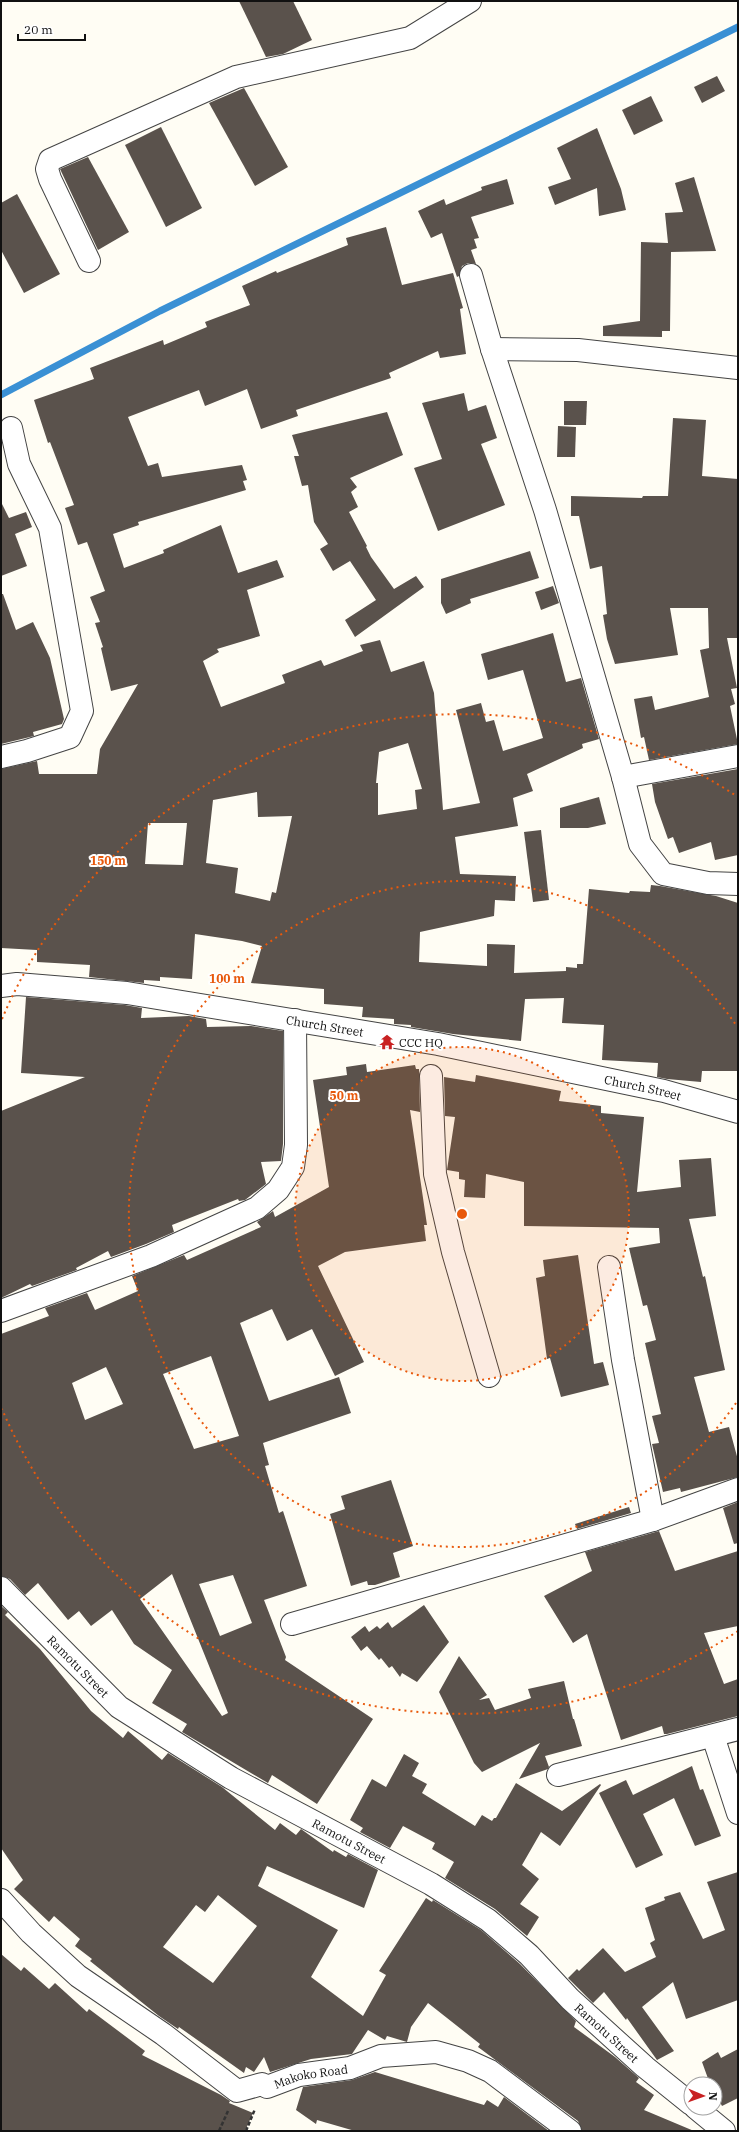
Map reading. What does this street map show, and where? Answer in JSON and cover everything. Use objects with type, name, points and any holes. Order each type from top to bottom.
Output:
[{"type":"street","points":[[89,261],[50,179],[47,169],[50,160],[236,76],[410,38],[470,1]]},
{"type":"street","points":[[471,275],[492,349],[545,510],[623,776],[640,844],[663,874],[708,883],[738,884]]},
{"type":"street","points":[[492,349],[578,350],[738,368]]},
{"type":"street","points":[[1,757],[27,751],[70,737],[82,711],[50,528],[19,464],[11,428]]},
{"type":"street","points":[[623,776],[738,756]]},
{"type":"street","name":"Church Street","points":[[1,986],[17,984],[127,993],[295,1020],[469,1050],[664,1091],[738,1112]]},
{"type":"street","points":[[1,1310],[151,1256],[257,1208],[278,1190],[293,1167],[296,1144],[295,1020]]},
{"type":"street","points":[[431,1076],[435,1174],[453,1252],[489,1376]]},
{"type":"street","points":[[609,1267],[623,1360],[653,1520]]},
{"type":"street","points":[[292,1624],[653,1520],[738,1489]]},
{"type":"street","name":"Ramotu Street","points":[[1,1588],[120,1707],[231,1778],[431,1884],[488,1920],[529,1955],[570,1998],[645,2067],[683,2098]]},
{"type":"street","points":[[558,1775],[738,1729]]},
{"type":"street","points":[[712,1736],[738,1813]]},
{"type":"street","name":"Makoko Road","points":[[1,1900],[31,1933],[78,1976],[163,2034],[237,2091],[262,2084],[268,2086],[299,2075],[350,2068],[381,2056],[436,2052],[468,2061],[490,2071],[570,2131]]},
{"type":"street","points":[[705,2116],[722,2130]]},
{"type":"path","points":[[246,2131],[255,2107]]},
{"type":"building","points":[[239,1],[293,1],[312,40],[283,54],[266,57]]},
{"type":"building","points":[[717,76],[725,91],[702,103],[694,87]]},
{"type":"building","points":[[244,88],[288,167],[255,186],[209,103]]},
{"type":"building","points":[[651,96],[663,121],[634,135],[622,110]]},
{"type":"building","points":[[161,127],[202,208],[166,227],[125,145]]},
{"type":"building","points":[[597,128],[621,189],[626,210],[599,216],[597,188],[555,205],[548,187],[571,179],[557,148]]},
{"type":"building","points":[[88,157],[129,232],[98,250],[60,169]]},
{"type":"building","points":[[694,177],[716,251],[671,252],[670,331],[662,331],[662,337],[603,336],[603,326],[640,321],[641,242],[668,243],[665,213],[683,212],[675,183]]},
{"type":"building","points":[[507,179],[514,204],[471,217],[479,238],[474,239],[477,248],[471,250],[476,264],[468,263],[462,266],[459,276],[457,277],[442,233],[431,238],[418,211],[444,199],[446,205],[482,190],[481,187]]},
{"type":"building","points":[[17,194],[60,274],[24,293],[1,250],[1,203]]},
{"type":"building","points":[[386,227],[402,285],[453,273],[463,308],[460,309],[466,354],[440,358],[438,351],[389,373],[391,378],[296,410],[298,416],[261,429],[247,389],[205,406],[199,390],[128,417],[148,466],[158,463],[162,477],[242,465],[247,480],[243,481],[246,490],[138,522],[139,525],[113,534],[124,568],[164,553],[163,550],[221,525],[238,573],[277,560],[284,577],[247,590],[260,636],[217,649],[219,652],[203,661],[221,707],[285,683],[282,675],[321,660],[324,666],[363,651],[360,645],[380,640],[391,672],[424,661],[434,693],[443,810],[480,803],[456,710],[481,703],[486,722],[494,720],[503,751],[543,738],[523,670],[488,680],[481,654],[553,633],[566,682],[581,678],[599,739],[582,744],[583,748],[527,774],[533,791],[513,798],[518,826],[455,837],[460,874],[516,876],[515,901],[495,900],[494,916],[420,932],[419,962],[487,966],[487,944],[515,945],[514,973],[566,971],[566,967],[577,968],[577,964],[583,964],[589,889],[629,893],[630,891],[650,892],[651,885],[716,896],[738,903],[738,1071],[702,1071],[701,1082],[657,1077],[658,1063],[602,1060],[604,1025],[562,1023],[564,998],[525,999],[521,1041],[453,1034],[411,1027],[411,1025],[394,1024],[394,1019],[362,1017],[363,1007],[324,1004],[324,989],[251,983],[262,946],[242,941],[195,934],[192,979],[160,977],[160,981],[144,980],[144,983],[89,977],[90,965],[37,962],[37,950],[1,948],[1,769],[37,761],[39,774],[97,774],[100,749],[138,684],[111,691],[101,648],[103,647],[95,623],[100,622],[90,597],[105,591],[87,542],[78,545],[65,508],[74,505],[50,442],[48,443],[34,400],[94,379],[90,368],[163,340],[164,345],[207,327],[205,322],[250,305],[242,286],[276,271],[277,273],[348,245],[346,238]],"holes":[[[408,743],[422,789],[415,790],[417,809],[378,815],[378,783],[376,783],[379,752]],[[257,792],[258,817],[292,816],[276,893],[272,892],[270,901],[235,893],[238,868],[206,863],[213,800]],[[148,823],[187,823],[183,865],[145,864]]]},
{"type":"building","points":[[464,393],[468,411],[486,405],[497,438],[481,444],[505,505],[438,531],[414,468],[442,459],[422,403]]},
{"type":"building","points":[[564,401],[587,401],[586,425],[564,425]]},
{"type":"building","points":[[387,412],[403,455],[350,478],[357,487],[351,492],[358,507],[349,512],[367,546],[366,547],[371,557],[394,589],[416,576],[424,587],[355,637],[345,620],[376,600],[350,561],[333,571],[320,549],[328,544],[314,522],[308,485],[302,486],[294,456],[299,456],[292,435]]},
{"type":"building","points":[[673,418],[706,420],[702,476],[738,479],[738,638],[727,638],[737,688],[731,689],[735,704],[730,706],[738,744],[649,760],[644,737],[641,738],[634,699],[652,696],[655,710],[709,697],[700,650],[709,648],[708,608],[670,608],[678,655],[615,664],[607,639],[603,615],[607,614],[602,566],[590,569],[579,516],[571,516],[571,496],[642,498],[643,496],[668,496]]},
{"type":"building","points":[[558,426],[576,427],[575,457],[557,457]]},
{"type":"building","points":[[1,502],[9,518],[26,512],[32,527],[15,534],[27,566],[1,576]]},
{"type":"building","points":[[530,551],[539,578],[470,599],[471,603],[446,614],[441,603],[441,579]]},
{"type":"building","points":[[553,586],[559,603],[541,610],[535,592]]},
{"type":"building","points":[[1,594],[3,594],[16,630],[33,622],[50,658],[64,719],[62,724],[33,732],[34,736],[1,744]]},
{"type":"building","points":[[738,769],[738,855],[715,860],[711,842],[679,853],[673,837],[668,839],[655,802],[652,784]]},
{"type":"building","points":[[599,797],[606,824],[588,828],[560,828],[560,808]]},
{"type":"building","points":[[541,830],[549,900],[533,902],[524,832]]},
{"type":"building","points":[[26,997],[125,1005],[142,1008],[141,1018],[189,1016],[206,1019],[207,1027],[251,1026],[283,1031],[283,1144],[281,1161],[261,1162],[266,1184],[245,1200],[239,1201],[238,1199],[172,1225],[174,1232],[111,1257],[108,1251],[76,1268],[77,1270],[32,1286],[30,1284],[1,1298],[1,1111],[85,1077],[21,1073]]},
{"type":"building","points":[[366,1064],[367,1072],[415,1065],[416,1069],[419,1069],[420,1112],[410,1110],[427,1225],[424,1225],[426,1241],[345,1252],[318,1266],[364,1362],[335,1376],[312,1329],[287,1341],[272,1309],[240,1323],[269,1401],[339,1377],[351,1413],[263,1443],[269,1465],[265,1466],[279,1513],[283,1511],[307,1586],[264,1600],[286,1657],[285,1660],[373,1719],[317,1804],[272,1775],[268,1783],[182,1732],[187,1724],[152,1703],[172,1670],[134,1644],[112,1610],[91,1626],[79,1611],[68,1620],[38,1583],[25,1595],[10,1579],[1,1576],[1,1334],[49,1316],[45,1308],[87,1293],[95,1310],[138,1291],[132,1276],[184,1255],[187,1260],[261,1227],[257,1222],[273,1211],[275,1217],[329,1187],[313,1080],[347,1075],[346,1067]],"holes":[[[211,1356],[239,1436],[194,1449],[163,1374]],[[106,1367],[123,1404],[85,1420],[72,1383]],[[172,1574],[228,1713],[222,1716],[140,1599]],[[233,1575],[252,1623],[220,1636],[199,1584]]]},
{"type":"building","points":[[476,1075],[561,1091],[559,1101],[601,1106],[601,1113],[644,1117],[637,1192],[681,1187],[679,1160],[711,1158],[716,1216],[689,1219],[703,1277],[705,1276],[725,1370],[694,1377],[709,1432],[729,1427],[738,1460],[738,1477],[681,1492],[680,1488],[663,1492],[652,1444],[659,1443],[652,1416],[661,1414],[645,1343],[656,1340],[647,1305],[643,1306],[629,1248],[660,1243],[659,1228],[524,1226],[524,1182],[486,1174],[485,1198],[464,1197],[465,1180],[459,1179],[459,1172],[447,1170],[455,1117],[445,1116],[444,1077],[475,1082]]},
{"type":"building","points":[[578,1255],[594,1364],[603,1362],[609,1385],[561,1397],[550,1358],[547,1359],[536,1278],[545,1276],[543,1260]]},
{"type":"building","points":[[391,1480],[413,1546],[393,1553],[400,1577],[375,1585],[368,1585],[367,1581],[351,1586],[330,1514],[345,1509],[341,1496]]},
{"type":"building","points":[[738,1502],[738,1543],[734,1544],[723,1508]]},
{"type":"building","points":[[629,1507],[631,1513],[577,1529],[575,1524]]},
{"type":"building","points":[[659,1531],[675,1571],[738,1551],[738,1626],[704,1633],[724,1684],[738,1679],[738,1716],[667,1734],[664,1734],[662,1726],[621,1740],[587,1634],[573,1643],[544,1596],[592,1571],[585,1552]]},
{"type":"building","points":[[424,1605],[449,1642],[417,1682],[402,1673],[400,1677],[392,1666],[389,1668],[381,1658],[379,1660],[367,1646],[361,1651],[351,1637],[365,1626],[369,1632],[377,1626],[380,1629],[388,1622],[392,1628]]},
{"type":"building","points":[[1,1606],[8,1612],[5,1615],[40,1649],[91,1711],[123,1738],[128,1731],[162,1760],[168,1753],[222,1787],[275,1830],[280,1823],[296,1835],[301,1829],[333,1852],[334,1850],[346,1857],[348,1854],[378,1870],[364,1908],[267,1866],[258,1886],[338,1930],[311,1977],[363,2016],[386,1975],[379,1971],[426,1898],[432,1902],[433,1900],[481,1930],[520,1964],[576,2021],[574,2027],[615,2057],[639,2078],[636,2082],[654,2095],[644,2110],[694,2131],[582,2131],[578,2121],[478,2047],[480,2044],[428,2003],[411,2027],[407,2042],[387,2036],[385,2040],[368,2030],[352,2054],[311,2059],[270,2072],[264,2057],[254,2072],[246,2067],[244,2073],[179,2027],[178,2029],[159,2016],[90,1961],[92,1959],[75,1946],[80,1939],[54,1916],[49,1922],[14,1889],[23,1880],[1,1848]],"holes":[[[218,1895],[257,1926],[213,1983],[163,1947],[196,1905],[205,1912]]]},
{"type":"building","points":[[459,1656],[487,1695],[479,1700],[489,1698],[495,1710],[531,1698],[528,1689],[564,1681],[573,1719],[582,1746],[545,1756],[549,1767],[548,1769],[519,1779],[540,1743],[482,1772],[474,1763],[439,1692]]},
{"type":"building","points":[[404,1754],[419,1763],[412,1776],[427,1784],[422,1793],[475,1826],[482,1815],[492,1821],[496,1818],[516,1783],[562,1811],[600,1784],[601,1785],[560,1846],[541,1832],[522,1865],[539,1879],[520,1904],[539,1917],[527,1936],[495,1909],[445,1878],[454,1862],[432,1849],[435,1843],[403,1826],[390,1848],[360,1832],[363,1828],[350,1820],[372,1779],[386,1787]]},
{"type":"building","points":[[692,1766],[700,1790],[703,1789],[721,1836],[695,1846],[674,1798],[643,1814],[663,1855],[636,1868],[599,1793],[626,1780],[633,1795]]},
{"type":"building","points":[[738,1872],[738,2000],[686,2019],[673,1982],[642,2007],[674,2051],[657,2060],[627,2018],[626,2020],[604,1992],[593,2003],[568,1978],[577,1969],[579,1971],[603,1948],[625,1972],[656,1957],[650,1943],[655,1940],[645,1908],[665,1900],[664,1897],[680,1892],[703,1939],[725,1930],[707,1882]]},
{"type":"building","points":[[1,1954],[21,1971],[24,1967],[49,1989],[55,1983],[87,2012],[89,2009],[145,2051],[142,2055],[221,2095],[230,2101],[229,2103],[253,2113],[245,2131],[1,2131]]},
{"type":"building","points":[[738,2049],[738,2098],[723,2106],[723,2076],[707,2076],[702,2062],[718,2052],[721,2058]]},
{"type":"building","points":[[375,2072],[484,2105],[487,2100],[498,2107],[504,2097],[549,2131],[355,2131],[317,2120],[316,2124],[296,2110],[303,2087],[352,2080]]},
{"type":"waterway","points":[[1,395],[160,311],[738,27]]},
{"type":"place","name":"CCC HQ","points":[[387,1042]]}]
